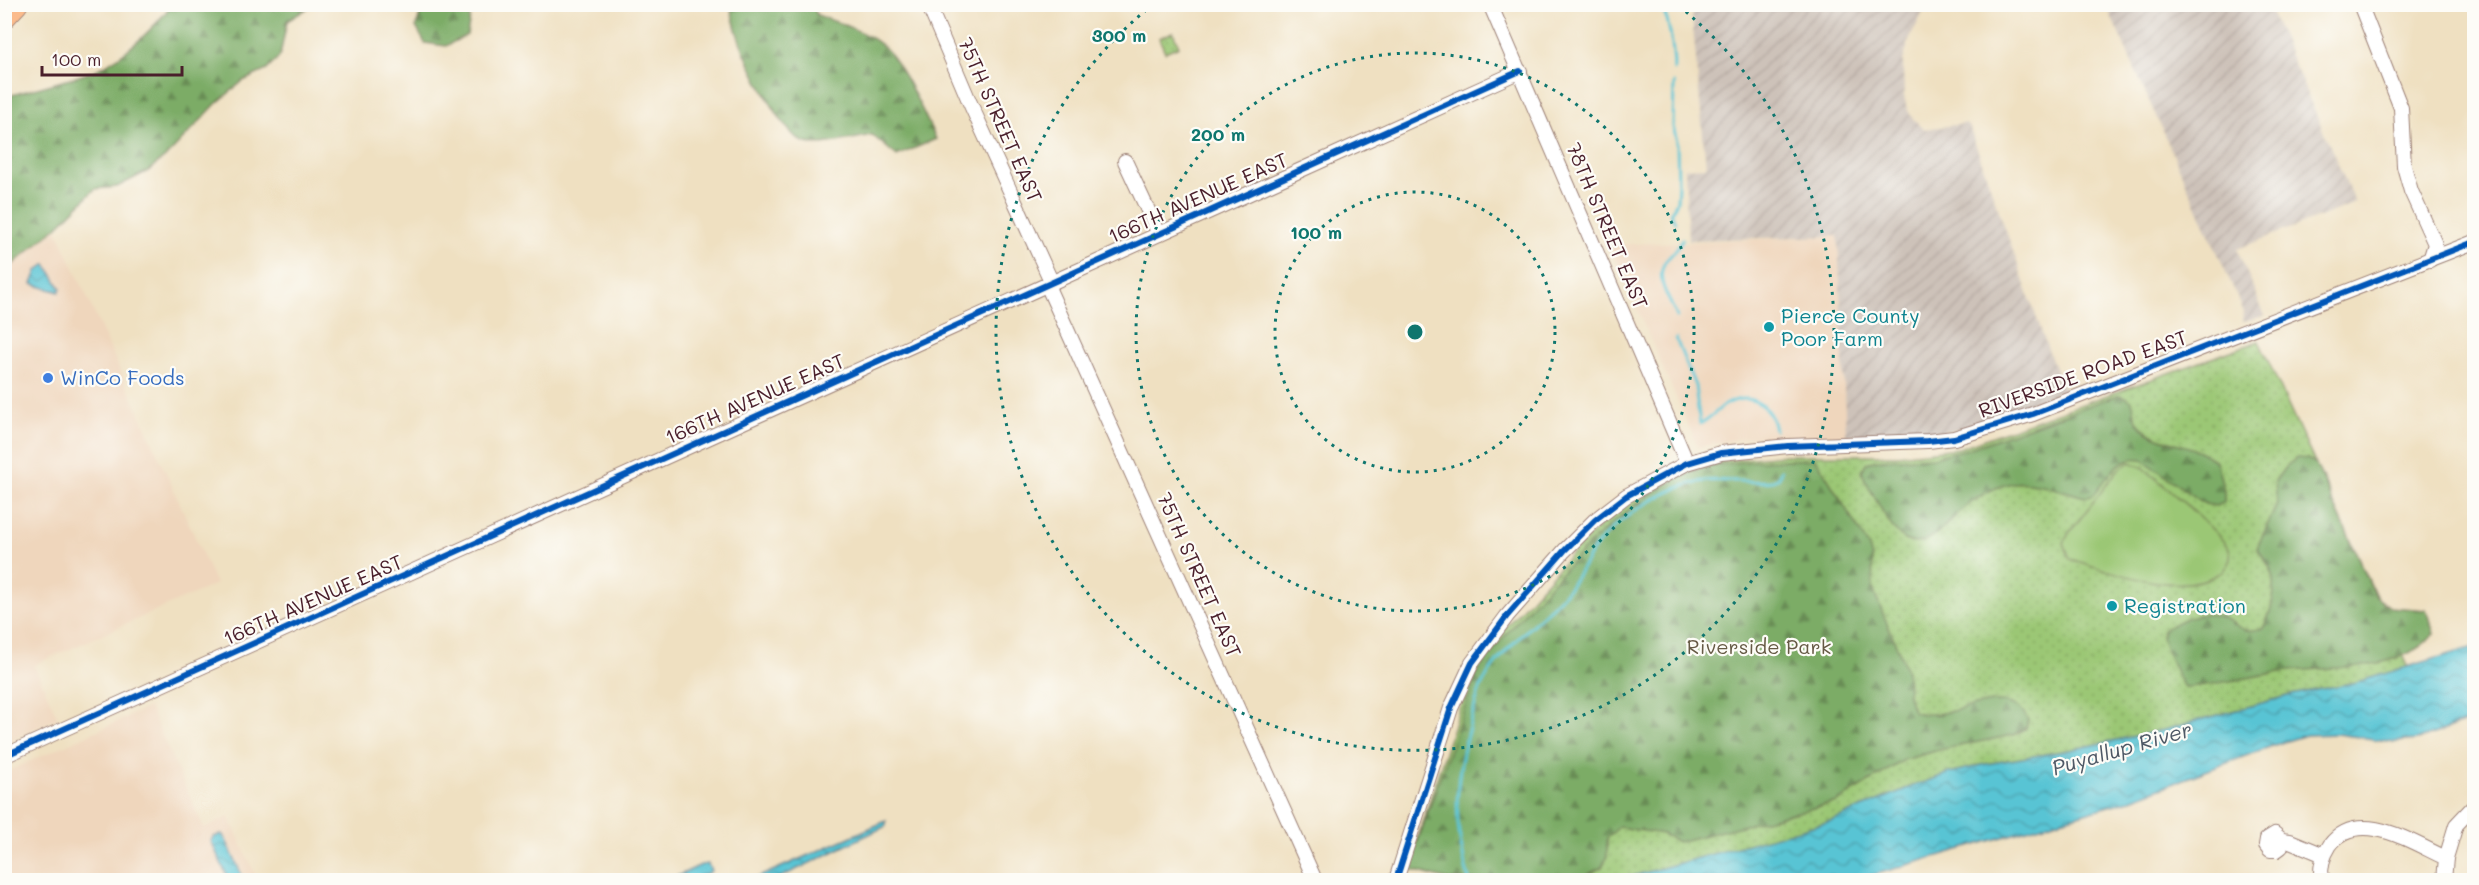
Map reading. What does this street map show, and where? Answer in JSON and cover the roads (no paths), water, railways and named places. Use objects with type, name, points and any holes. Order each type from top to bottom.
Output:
[{"type":"street","name":"75TH STREET EAST","points":[[928,4],[969,103],[1315,880]]},
{"type":"street","name":"78TH STREET EAST","points":[[1490,4],[1687,463]]},
{"type":"street","points":[[2360,4],[2401,108],[2404,166],[2411,191],[2435,243],[2430,260]]},
{"type":"street","name":"166TH AVENUE EAST","points":[[4,756],[1520,71]]},
{"type":"street","points":[[1125,161],[1159,234]]},
{"type":"street","name":"RIVERSIDE ROAD EAST","points":[[1396,880],[1451,708],[1467,673],[1484,646],[1539,578],[1595,520],[1633,492],[1687,463],[1721,453],[1836,443],[1928,441],[1954,438],[1990,428],[2033,414],[2475,242]]},
{"type":"street","points":[[2444,880],[2446,858],[2456,825],[2475,806]]},
{"type":"street","points":[[2322,880],[2324,855],[2333,842],[2343,834],[2358,829],[2380,829],[2446,858]]},
{"type":"street","points":[[2282,840],[2324,855]]},
{"type":"water","points":[[46,264],[61,289],[59,292],[32,284],[37,271]]},
{"type":"water","name":"Puyallup River","points":[[2474,647],[2474,719],[2417,740],[2395,742],[2337,734],[2306,735],[2126,801],[1856,880],[1619,880],[1831,821],[1908,788],[1950,773],[2164,730],[2291,695],[2357,682]]},
{"type":"water","points":[[886,821],[886,826],[775,880],[752,880]]},
{"type":"water","points":[[222,834],[244,880],[229,880],[211,841]]},
{"type":"water","points":[[708,864],[711,871],[697,880],[669,880],[701,865]]},
{"type":"waterway","points":[[1658,4],[1666,16],[1674,70]]},
{"type":"waterway","points":[[1674,83],[1673,127],[1677,141],[1678,185],[1677,201],[1671,213],[1675,222]]},
{"type":"waterway","points":[[1677,317],[1661,276],[1665,262],[1677,249],[1682,239]]},
{"type":"waterway","points":[[1676,339],[1695,386],[1700,424],[1727,404],[1744,399],[1752,400],[1764,408],[1773,421],[1775,430]]},
{"type":"waterway","points":[[1469,880],[1460,838],[1458,781],[1465,741],[1476,700],[1482,685],[1501,657],[1564,594],[1605,535],[1636,510],[1683,486],[1716,480],[1773,481],[1779,477],[1781,470]]},
{"type":"place","name":"Pierce County Poor Farm","points":[[1769,327]]},
{"type":"place","name":"WinCo Foods","points":[[48,378]]},
{"type":"place","name":"Registration","points":[[2112,606]]},
{"type":"park label","name":"Riverside Park","points":[[1759,647]]}]
